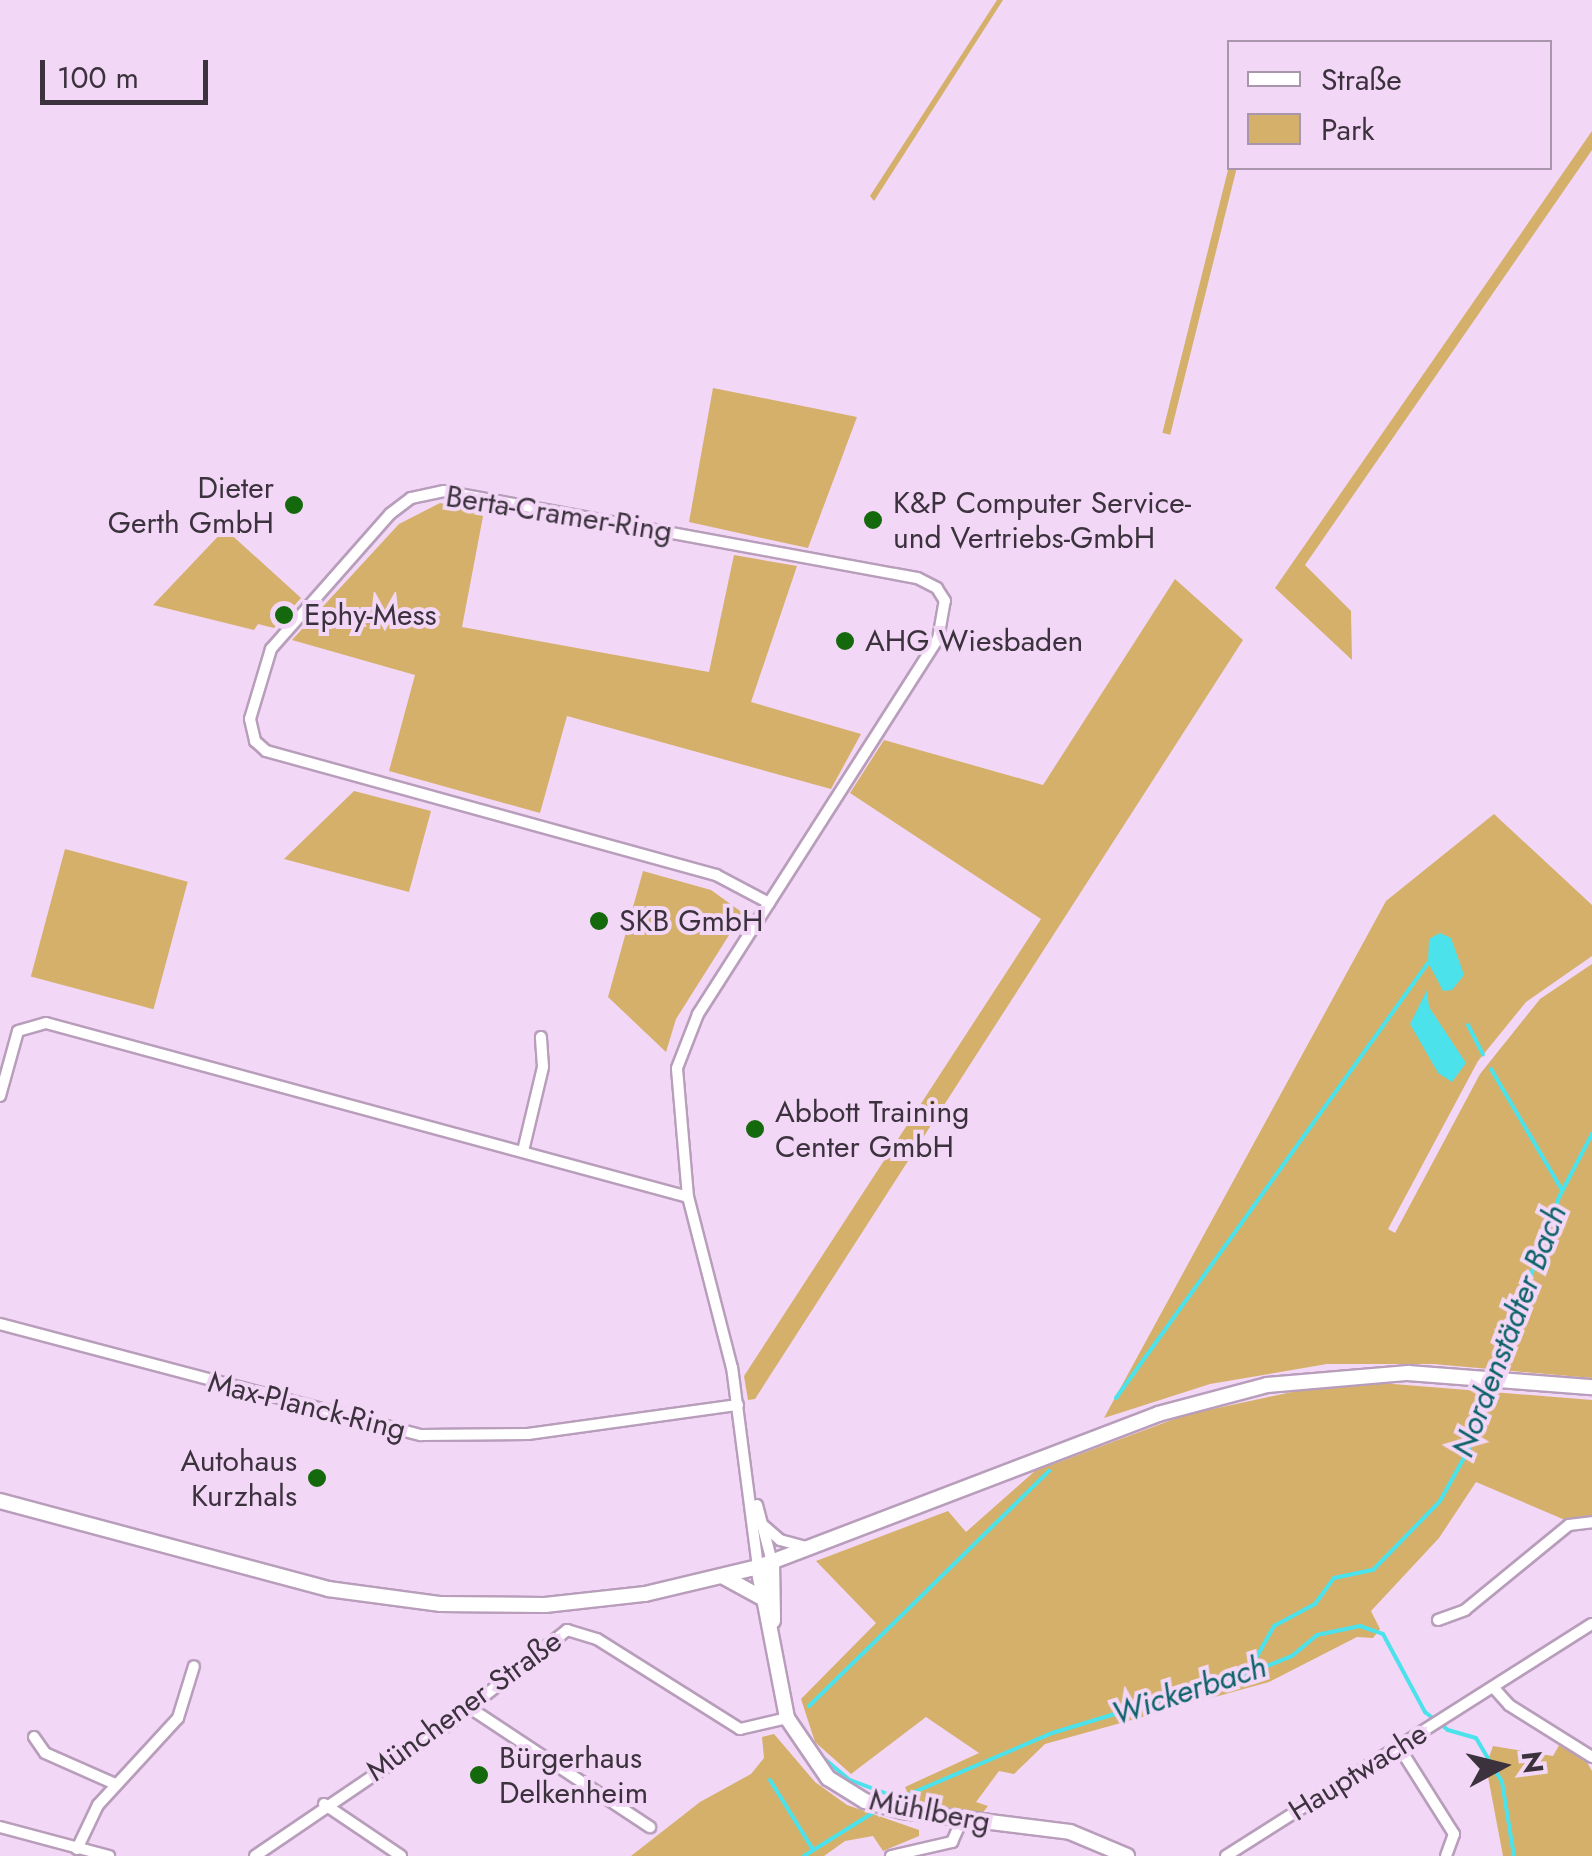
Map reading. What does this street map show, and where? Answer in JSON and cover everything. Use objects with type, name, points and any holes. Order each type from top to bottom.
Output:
[{"type":"main road","points":[[0,1501],[286,1580],[404,1601],[545,1605],[724,1577],[812,1548],[1141,1420],[1232,1392],[1337,1375],[1476,1378],[1592,1388]]},
{"type":"main road","name":"Mühlberg","points":[[765,1564],[764,1600],[787,1718],[812,1762],[865,1801],[961,1822],[1070,1832],[1128,1856]]},
{"type":"main road","name":"Mühlberg","points":[[765,1564],[772,1637]]},
{"type":"main road","points":[[724,1577],[764,1600]]},
{"type":"street","name":"Berta-Cramer-Ring","points":[[688,1197],[675,1097],[682,1050],[769,902],[938,639],[946,608],[932,583],[444,491],[411,498],[390,514],[272,649],[250,718],[255,741],[266,751],[716,875],[769,902]]},
{"type":"street","points":[[0,1096],[18,1030],[36,1022],[688,1197],[738,1405],[765,1564]]},
{"type":"street","points":[[523,1151],[543,1068],[541,1036]]},
{"type":"street","name":"Max-Planck-Ring","points":[[0,1324],[421,1435],[528,1434],[738,1405]]},
{"type":"street","points":[[752,1491],[764,1524],[765,1564]]},
{"type":"street","points":[[1438,1620],[1465,1610],[1569,1525],[1592,1522]]},
{"type":"street","points":[[764,1524],[780,1540],[812,1548]]},
{"type":"street","name":"Hauptwache","points":[[1226,1856],[1592,1624]]},
{"type":"street","name":"Münchener Straße","points":[[254,1856],[324,1804],[470,1708],[553,1638],[574,1630],[658,1674],[734,1727],[756,1730],[787,1718]]},
{"type":"street","points":[[77,1849],[115,1784],[178,1718],[194,1666]]},
{"type":"street","points":[[1493,1687],[1509,1705],[1592,1757]]},
{"type":"street","points":[[470,1708],[650,1827]]},
{"type":"street","points":[[34,1737],[44,1752],[115,1784]]},
{"type":"street","points":[[1399,1747],[1454,1834],[1446,1856]]},
{"type":"street","points":[[324,1804],[400,1856]]},
{"type":"street","points":[[891,1856],[952,1842],[961,1822]]},
{"type":"street","points":[[0,1826],[109,1856]]},
{"type":"green space","points":[[997,0],[1003,0],[874,201],[870,196]]},
{"type":"green space","points":[[1592,131],[1592,150],[1305,565],[1351,611],[1352,660],[1275,588]]},
{"type":"green space","points":[[1228,170],[1236,170],[1170,435],[1162,433]]},
{"type":"green space","points":[[713,388],[857,417],[808,548],[689,522]]},
{"type":"green space","points":[[440,503],[484,511],[462,627],[709,672],[734,555],[797,566],[751,702],[861,734],[831,789],[567,716],[540,813],[389,771],[415,675],[292,640],[399,524]]},
{"type":"green space","points":[[225,529],[301,598],[274,628],[258,624],[254,630],[153,605]]},
{"type":"green space","points":[[1175,579],[1243,640],[755,1399],[748,1400],[744,1376],[1041,919],[850,793],[884,740],[1043,785]]},
{"type":"green space","points":[[354,791],[431,811],[409,892],[284,859]]},
{"type":"green space","points":[[1494,814],[1592,905],[1592,956],[1526,1002],[1478,1061],[1388,1229],[1395,1233],[1480,1074],[1540,999],[1592,964],[1592,1378],[1433,1364],[1327,1364],[1210,1384],[1104,1418],[1386,901]]},
{"type":"green space","points":[[65,849],[188,882],[154,1009],[31,977]]},
{"type":"green space","points":[[643,871],[711,890],[743,913],[676,1019],[666,1052],[608,997]]},
{"type":"green space","points":[[1381,1383],[1592,1400],[1592,1517],[1565,1520],[1476,1482],[1439,1538],[1371,1611],[1380,1629],[1373,1638],[1357,1637],[1269,1682],[1045,1744],[1014,1774],[999,1771],[976,1802],[988,1806],[981,1815],[910,1799],[905,1787],[979,1753],[926,1717],[851,1774],[815,1742],[801,1699],[876,1623],[816,1561],[948,1511],[966,1532],[1035,1471],[1185,1415],[1310,1388]]},
{"type":"green space","points":[[774,1734],[815,1782],[847,1805],[919,1830],[919,1836],[883,1851],[873,1836],[845,1841],[824,1856],[631,1856],[700,1802],[751,1774],[764,1758],[762,1737]]},
{"type":"green space","points":[[1561,1742],[1582,1754],[1592,1771],[1592,1856],[1503,1856],[1486,1766],[1493,1746],[1553,1756]]},
{"type":"water","points":[[1440,933],[1451,938],[1464,975],[1452,990],[1443,991],[1428,962],[1429,939]]},
{"type":"water","points":[[1427,990],[1429,1007],[1466,1063],[1452,1082],[1438,1073],[1410,1024]]},
{"type":"waterway","points":[[1116,1398],[1428,963]]},
{"type":"waterway","points":[[1468,1025],[1483,1054]]},
{"type":"waterway","points":[[1491,1069],[1562,1190]]},
{"type":"waterway","name":"Nordenstädter Bach","points":[[1495,1374],[1559,1197],[1592,1134]]},
{"type":"waterway","name":"Nordenstädter Bach","points":[[1247,1674],[1274,1626],[1315,1604],[1334,1578],[1373,1570],[1440,1501],[1470,1447],[1492,1383]]},
{"type":"waterway","points":[[809,1706],[1049,1471]]},
{"type":"waterway","name":"Wickerbach","points":[[891,1802],[1052,1733],[1247,1674],[1292,1656],[1317,1635],[1360,1626],[1383,1634],[1425,1712],[1448,1730],[1476,1738],[1502,1782],[1514,1856]]},
{"type":"waterway","points":[[821,1756],[850,1780],[898,1798]]},
{"type":"waterway","points":[[770,1780],[812,1848]]},
{"type":"waterway","name":"Wickerbach","points":[[804,1856],[879,1809]]},
{"type":"place","name":"Dieter Gerth GmbH","points":[[294,505]]},
{"type":"place","name":"K&P Computer Service- und Vertriebs-GmbH","points":[[873,520]]},
{"type":"place","name":"Ephy-Mess","points":[[284,615]]},
{"type":"place","name":"AHG Wiesbaden","points":[[845,641]]},
{"type":"place","name":"SKB GmbH","points":[[599,921]]},
{"type":"place","name":"Abbott Training Center GmbH","points":[[755,1129]]},
{"type":"place","name":"Autohaus Kurzhals","points":[[317,1478]]},
{"type":"place","name":"Bürgerhaus Delkenheim","points":[[479,1775]]}]
